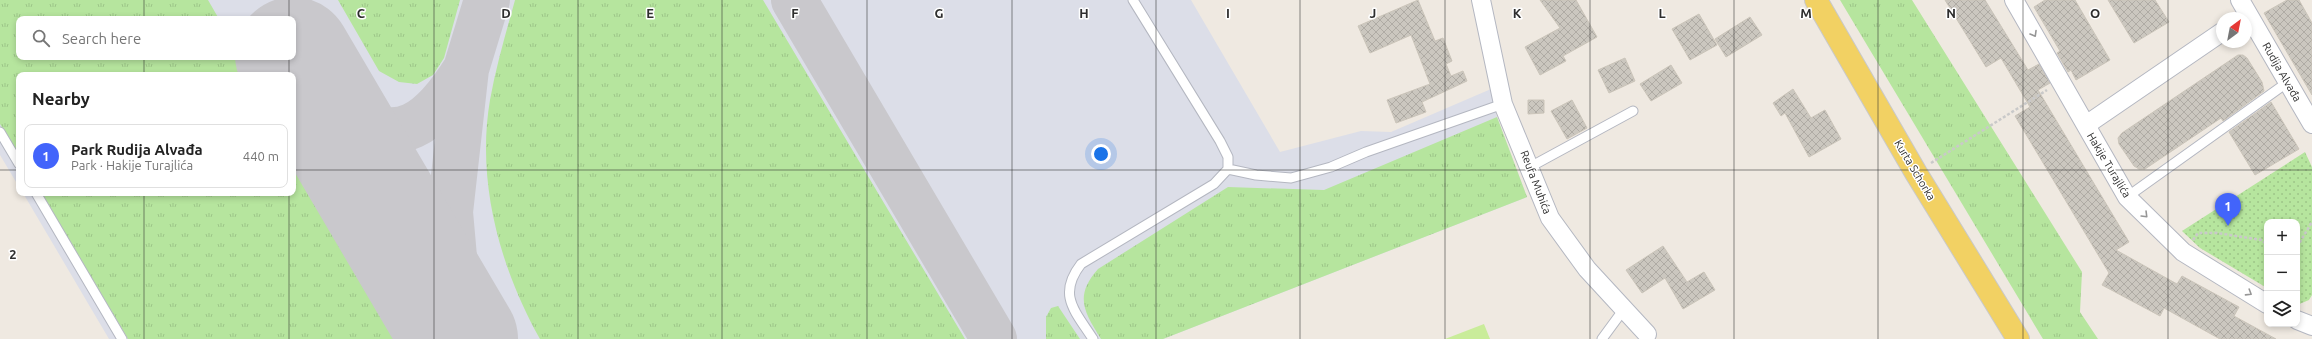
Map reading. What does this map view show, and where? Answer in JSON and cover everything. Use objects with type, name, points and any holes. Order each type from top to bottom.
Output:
[{"type":"main road","name":"Kurta Schorka","points":[[1816,0],[1916,173],[2018,339]]},
{"type":"street","name":"Reufa Muhića","points":[[1481,0],[1503,104],[1550,218],[1587,269],[1647,334]]},
{"type":"street","name":"Hakije Turajlića","points":[[2014,0],[2127,197],[2183,252],[2264,302]]},
{"type":"street","name":"Rudija Alvađa","points":[[2244,11],[2312,124]]},
{"type":"street","points":[[2086,125],[2216,36]]},
{"type":"street","points":[[2300,321],[2312,326]]},
{"type":"lane","points":[[1093,339],[1070,304],[1068,288],[1073,274],[1081,264],[1214,184],[1228,169],[1228,157],[1220,141],[1132,0]]},
{"type":"lane","points":[[2127,197],[2288,82]]},
{"type":"lane","points":[[1228,169],[1256,175],[1291,178],[1331,167],[1366,152],[1503,104]]},
{"type":"lane","points":[[1530,167],[1633,111]]},
{"type":"lane","points":[[0,132],[16,159]]},
{"type":"lane","points":[[38,196],[122,339]]},
{"type":"lane","points":[[1602,339],[1624,309]]},
{"type":"path","points":[[1916,173],[2061,81]]},
{"type":"path","points":[[2300,241],[2312,222]]},
{"type":"path","points":[[2183,252],[2198,234],[2217,233],[2262,240],[2264,242]]},
{"type":"shaded area","points":[[0,0],[1191,0],[1280,152],[1361,131],[1391,132],[1491,89],[1497,117],[1527,197],[1163,339],[109,339],[25,196],[296,196],[296,72],[16,72],[16,182],[0,155]]},
{"type":"green space","points":[[0,0],[208,0],[217,16],[16,16],[16,60],[243,60],[250,72],[16,72],[16,151],[0,124]]},
{"type":"green space","points":[[338,0],[460,0],[444,58],[433,75],[417,84],[399,82],[379,71]]},
{"type":"green space","points":[[515,0],[763,0],[965,339],[540,339],[513,283],[503,254],[489,193],[486,162],[486,131],[492,87]]},
{"type":"green space","points":[[1840,0],[1912,0],[2082,272],[2080,312],[2098,339],[2043,339]]},
{"type":"green space","points":[[1497,117],[1527,197],[1163,339],[1101,339],[1086,312],[1084,296],[1086,288],[1098,269],[1228,187],[1324,190]]},
{"type":"green space","points":[[296,151],[406,339],[128,339],[43,196],[296,196]]},
{"type":"green space","points":[[2305,152],[2312,167],[2312,295],[2309,300],[2300,304],[2300,219],[2264,219],[2264,286],[2200,248],[2182,231]]},
{"type":"green space","points":[[1058,306],[1080,339],[1046,339],[1046,317],[1051,308]]},
{"type":"green space","points":[[1484,324],[1490,339],[1445,339]]},
{"type":"building","points":[[1418,0],[1435,41],[1443,38],[1452,61],[1446,64],[1451,76],[1463,71],[1467,81],[1422,102],[1426,112],[1396,123],[1387,100],[1430,84],[1411,35],[1370,53],[1358,26]]},
{"type":"building","points":[[1540,0],[1576,0],[1597,37],[1563,56],[1566,61],[1540,75],[1525,47],[1560,28]]},
{"type":"building","points":[[1945,0],[1985,0],[2028,70],[2039,64],[2050,83],[2038,90],[2129,242],[2116,250],[2177,284],[2182,276],[2239,307],[2234,316],[2276,339],[2220,339],[2164,308],[2160,316],[2102,285],[2109,273],[2015,116],[2030,107],[2001,58],[1986,67]]},
{"type":"building","points":[[2045,0],[2075,0],[2110,60],[2076,80],[2071,70],[2068,72],[2057,53],[2060,51],[2034,7]]},
{"type":"building","points":[[2108,0],[2155,0],[2169,22],[2134,43]]},
{"type":"building","points":[[2287,0],[2299,0],[2312,23],[2312,95],[2264,13]]},
{"type":"building","points":[[1699,14],[1717,45],[1690,60],[1672,29]]},
{"type":"building","points":[[1750,17],[1762,35],[1726,57],[1715,39]]},
{"type":"building","points":[[2238,55],[2243,55],[2247,58],[2262,82],[2264,91],[2223,121],[2221,118],[2145,169],[2139,169],[2134,166],[2119,144],[2118,138],[2122,133]]},
{"type":"building","points":[[1625,58],[1635,81],[1609,93],[1598,70]]},
{"type":"building","points":[[1671,65],[1682,83],[1651,101],[1640,84]]},
{"type":"building","points":[[1793,89],[1811,118],[1825,110],[1841,139],[1809,157],[1785,113],[1781,116],[1773,103]]},
{"type":"building","points":[[1528,100],[1544,100],[1544,113],[1528,114]]},
{"type":"building","points":[[1572,100],[1587,128],[1567,139],[1551,111]]},
{"type":"building","points":[[2271,102],[2299,149],[2255,175],[2229,132]]},
{"type":"building","points":[[1663,246],[1687,282],[1704,272],[1715,290],[1683,309],[1665,278],[1642,293],[1626,270]]},
{"type":"taxiway","points":[[466,69],[487,0]]},
{"type":"taxiway","points":[[794,0],[994,339]]},
{"type":"taxiway","points":[[298,64],[335,103],[361,122],[380,129],[397,130],[412,126],[427,117],[441,104],[466,69],[450,212],[454,257],[476,339]]},
{"type":"runway","points":[[296,60],[460,339]]},
{"type":"place","name":"Park Rudija Alvađa","points":[[2228,226]]}]
